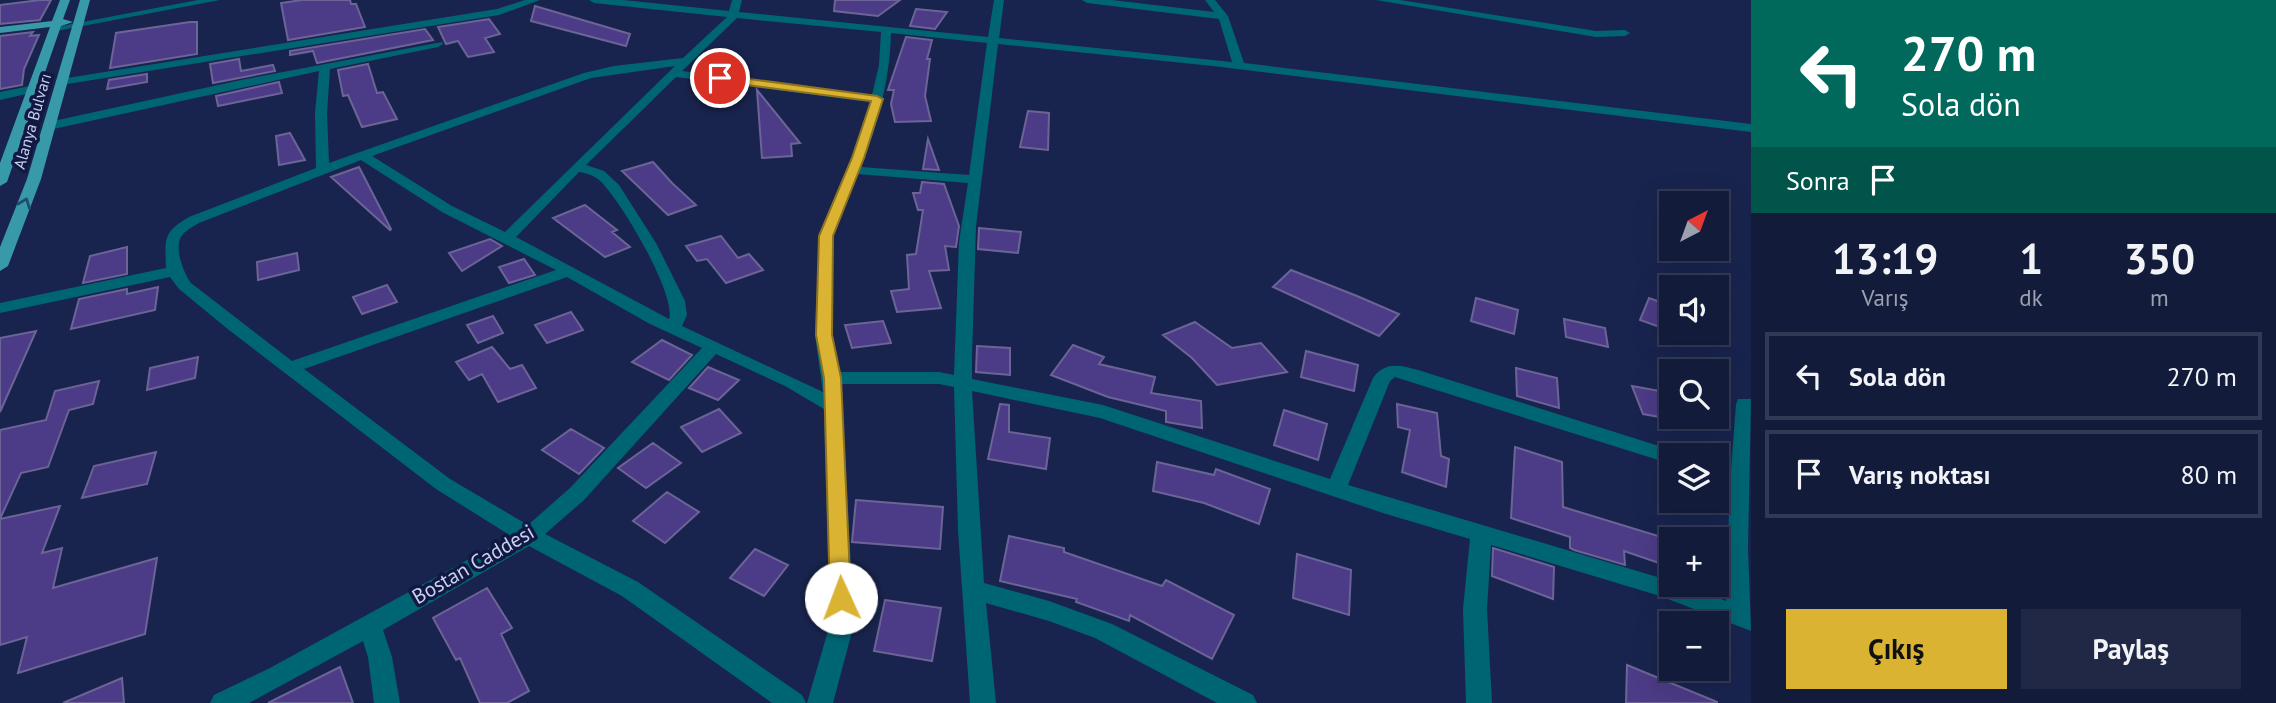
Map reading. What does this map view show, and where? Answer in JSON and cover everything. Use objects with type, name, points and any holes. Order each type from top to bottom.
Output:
[{"type":"main road","name":"Alanya Bulvarı","points":[[0,182],[65,0]]},
{"type":"main road","name":"Alanya Bulvarı","points":[[0,266],[34,179],[85,0]]},
{"type":"main road","points":[[0,30],[79,22]]},
{"type":"main road","points":[[0,36],[56,25]]},
{"type":"street","points":[[79,22],[215,0]]},
{"type":"street","points":[[61,82],[499,12],[534,0]]},
{"type":"street","points":[[594,0],[991,43],[1239,66],[1751,128]]},
{"type":"street","points":[[507,238],[576,167],[734,15],[734,4],[737,0]]},
{"type":"street","points":[[982,703],[963,382],[967,241],[985,117],[991,43],[999,0]]},
{"type":"street","points":[[1087,0],[1223,16]]},
{"type":"street","points":[[1210,0],[1223,16],[1239,66]]},
{"type":"street","points":[[1381,0],[1596,34],[1625,33]]},
{"type":"street","points":[[820,703],[842,624],[834,406],[824,335],[826,236],[854,170],[877,99],[885,65],[886,31]]},
{"type":"street","points":[[49,126],[438,44]]},
{"type":"street","points":[[686,61],[614,69],[588,75],[362,155],[194,220],[179,229],[172,239],[174,271],[185,286],[443,484],[529,536],[630,589],[793,703]]},
{"type":"street","points":[[323,170],[321,113],[325,66]]},
{"type":"street","points":[[673,73],[877,99]]},
{"type":"street","points":[[0,96],[35,89]]},
{"type":"street","points":[[0,146],[15,143]]},
{"type":"street","points":[[362,155],[447,209],[673,327],[791,382],[834,406]]},
{"type":"street","points":[[576,167],[592,171],[606,179],[643,234],[674,292],[679,314],[673,327]]},
{"type":"street","points":[[854,170],[975,180]]},
{"type":"street","points":[[0,308],[174,271]]},
{"type":"street","points":[[292,367],[569,271]]},
{"type":"street","name":"Bostan Caddesi","points":[[223,703],[279,676],[529,536],[577,494],[713,346]]},
{"type":"street","points":[[1336,489],[1382,378],[1391,370],[1412,373],[1659,453]]},
{"type":"street","points":[[832,378],[939,378],[1103,412],[1336,489],[1664,588],[1744,619],[1741,481],[1745,404]]},
{"type":"street","points":[[1729,477],[1741,481]]},
{"type":"street","points":[[1479,703],[1475,609],[1481,534]]},
{"type":"street","points":[[974,590],[1041,608],[1121,638],[1217,692],[1244,703]]},
{"type":"street","points":[[369,624],[380,657],[387,703]]},
{"type":"building","points":[[51,0],[40,20],[0,24],[0,5]]},
{"type":"building","points":[[350,0],[351,4],[356,4],[365,27],[288,40],[281,3]]},
{"type":"building","points":[[835,0],[900,0],[878,16],[834,11]]},
{"type":"building","points":[[535,6],[630,34],[626,46],[531,21]]},
{"type":"building","points":[[916,9],[947,12],[935,29],[910,26]]},
{"type":"building","points":[[489,19],[500,34],[485,38],[494,52],[468,57],[458,41],[446,44],[438,27]]},
{"type":"building","points":[[197,22],[197,54],[110,68],[116,33]]},
{"type":"building","points":[[425,29],[433,40],[317,63],[313,51],[290,55],[290,51]]},
{"type":"building","points":[[33,32],[30,36],[39,35],[24,69],[22,85],[0,89],[0,36]]},
{"type":"building","points":[[906,37],[932,40],[927,59],[930,59],[925,96],[931,121],[895,122],[891,104],[894,90],[888,90]]},
{"type":"building","points":[[239,59],[241,71],[273,65],[275,71],[213,83],[210,64]]},
{"type":"building","points":[[368,64],[377,93],[383,92],[397,119],[362,127],[348,95],[343,96],[338,70]]},
{"type":"building","points":[[147,74],[147,82],[107,89],[109,80]]},
{"type":"building","points":[[279,82],[282,93],[218,106],[216,96]]},
{"type":"building","points":[[757,90],[800,143],[791,144],[792,156],[762,158]]},
{"type":"building","points":[[1028,111],[1049,113],[1048,150],[1020,147]]},
{"type":"building","points":[[290,133],[305,160],[279,165],[276,136]]},
{"type":"building","points":[[928,139],[939,170],[923,169]]},
{"type":"building","points":[[653,162],[696,205],[668,215],[622,171]]},
{"type":"building","points":[[359,167],[391,229],[390,230],[331,177]]},
{"type":"building","points":[[922,182],[944,184],[959,226],[956,247],[945,246],[949,270],[929,271],[941,308],[897,312],[891,291],[909,289],[907,255],[916,254],[923,210],[918,210],[913,193],[920,193]]},
{"type":"building","points":[[585,205],[617,230],[612,232],[630,247],[605,257],[553,218]]},
{"type":"building","points":[[979,228],[1021,232],[1018,253],[978,249]]},
{"type":"building","points":[[721,236],[738,258],[749,254],[763,270],[726,283],[707,259],[697,261],[686,246]]},
{"type":"building","points":[[490,239],[502,246],[462,271],[449,253]]},
{"type":"building","points":[[127,247],[127,274],[83,283],[90,256]]},
{"type":"building","points":[[297,253],[299,270],[258,280],[257,262]]},
{"type":"building","points":[[524,259],[535,275],[509,283],[499,267]]},
{"type":"building","points":[[1291,270],[1399,314],[1379,336],[1273,287]]},
{"type":"building","points":[[387,285],[397,302],[362,314],[353,297]]},
{"type":"building","points":[[158,287],[155,310],[71,329],[79,299],[127,289],[127,294]]},
{"type":"building","points":[[1476,298],[1518,310],[1514,334],[1471,321]]},
{"type":"building","points":[[1649,298],[1659,302],[1659,327],[1640,320]]},
{"type":"building","points":[[571,312],[583,330],[547,343],[535,325]]},
{"type":"building","points":[[493,316],[503,333],[478,343],[467,325]]},
{"type":"building","points":[[1564,319],[1605,328],[1608,347],[1566,337]]},
{"type":"building","points":[[883,321],[891,343],[852,348],[845,325]]},
{"type":"building","points":[[1195,322],[1232,348],[1261,343],[1287,372],[1217,385],[1192,358],[1163,335]]},
{"type":"building","points":[[36,331],[0,412],[0,338]]},
{"type":"building","points":[[662,340],[692,355],[669,380],[632,362]]},
{"type":"building","points":[[1073,345],[1104,357],[1099,364],[1155,377],[1151,393],[1201,401],[1202,428],[1166,422],[1166,411],[1108,397],[1051,375]]},
{"type":"building","points":[[977,346],[1010,348],[1010,375],[976,372]]},
{"type":"building","points":[[492,347],[510,369],[522,365],[536,388],[498,402],[482,374],[469,380],[456,362]]},
{"type":"building","points":[[1306,351],[1358,365],[1354,391],[1301,377]]},
{"type":"building","points":[[198,357],[195,378],[147,390],[150,368]]},
{"type":"building","points":[[708,367],[739,380],[718,400],[689,388]]},
{"type":"building","points":[[1516,368],[1557,378],[1559,408],[1517,396]]},
{"type":"building","points":[[99,381],[93,404],[69,410],[48,467],[21,473],[0,519],[0,430],[46,420],[55,391]]},
{"type":"building","points":[[1632,386],[1659,391],[1659,417],[1643,414]]},
{"type":"building","points":[[1000,404],[1009,405],[1009,432],[1050,438],[1046,469],[988,459]]},
{"type":"building","points":[[1397,404],[1437,413],[1441,456],[1449,459],[1446,487],[1402,472],[1410,430],[1398,427]]},
{"type":"building","points":[[719,409],[741,433],[702,452],[681,427]]},
{"type":"building","points":[[1284,410],[1327,424],[1318,460],[1274,445]]},
{"type":"building","points":[[571,429],[604,448],[579,474],[542,450]]},
{"type":"building","points":[[653,443],[681,463],[646,488],[618,468]]},
{"type":"building","points":[[1515,447],[1562,462],[1563,507],[1659,536],[1659,563],[1624,551],[1625,565],[1574,550],[1570,548],[1570,537],[1511,518]]},
{"type":"building","points":[[156,452],[147,484],[82,498],[94,466]]},
{"type":"building","points":[[1157,462],[1214,475],[1216,469],[1270,489],[1259,524],[1204,503],[1153,491]]},
{"type":"building","points":[[667,492],[699,512],[665,543],[633,521]]},
{"type":"building","points":[[856,500],[943,507],[940,549],[852,542]]},
{"type":"building","points":[[60,506],[42,553],[62,548],[53,588],[157,558],[145,634],[18,673],[27,637],[0,645],[0,519]]},
{"type":"building","points":[[1009,536],[1064,548],[1064,552],[1162,586],[1166,580],[1234,615],[1212,659],[1130,615],[1129,621],[1076,602],[1077,599],[1000,581]]},
{"type":"building","points":[[1493,548],[1554,567],[1553,599],[1492,576]]},
{"type":"building","points":[[755,549],[788,565],[764,596],[730,578]]},
{"type":"building","points":[[1297,554],[1351,570],[1349,615],[1293,598]]},
{"type":"building","points":[[487,588],[512,628],[501,634],[529,691],[507,703],[480,703],[460,658],[456,660],[433,618]]},
{"type":"building","points":[[885,600],[941,608],[932,661],[874,651]]},
{"type":"building","points":[[1627,665],[1659,678],[1659,681],[1666,681],[1717,702],[1717,703],[1626,703]]},
{"type":"building","points":[[340,667],[353,703],[268,703]]},
{"type":"building","points":[[122,678],[124,703],[63,703]]},
{"type":"route","points":[[720,78],[877,99],[858,158],[826,236],[824,335],[832,378],[841,598]]}]
